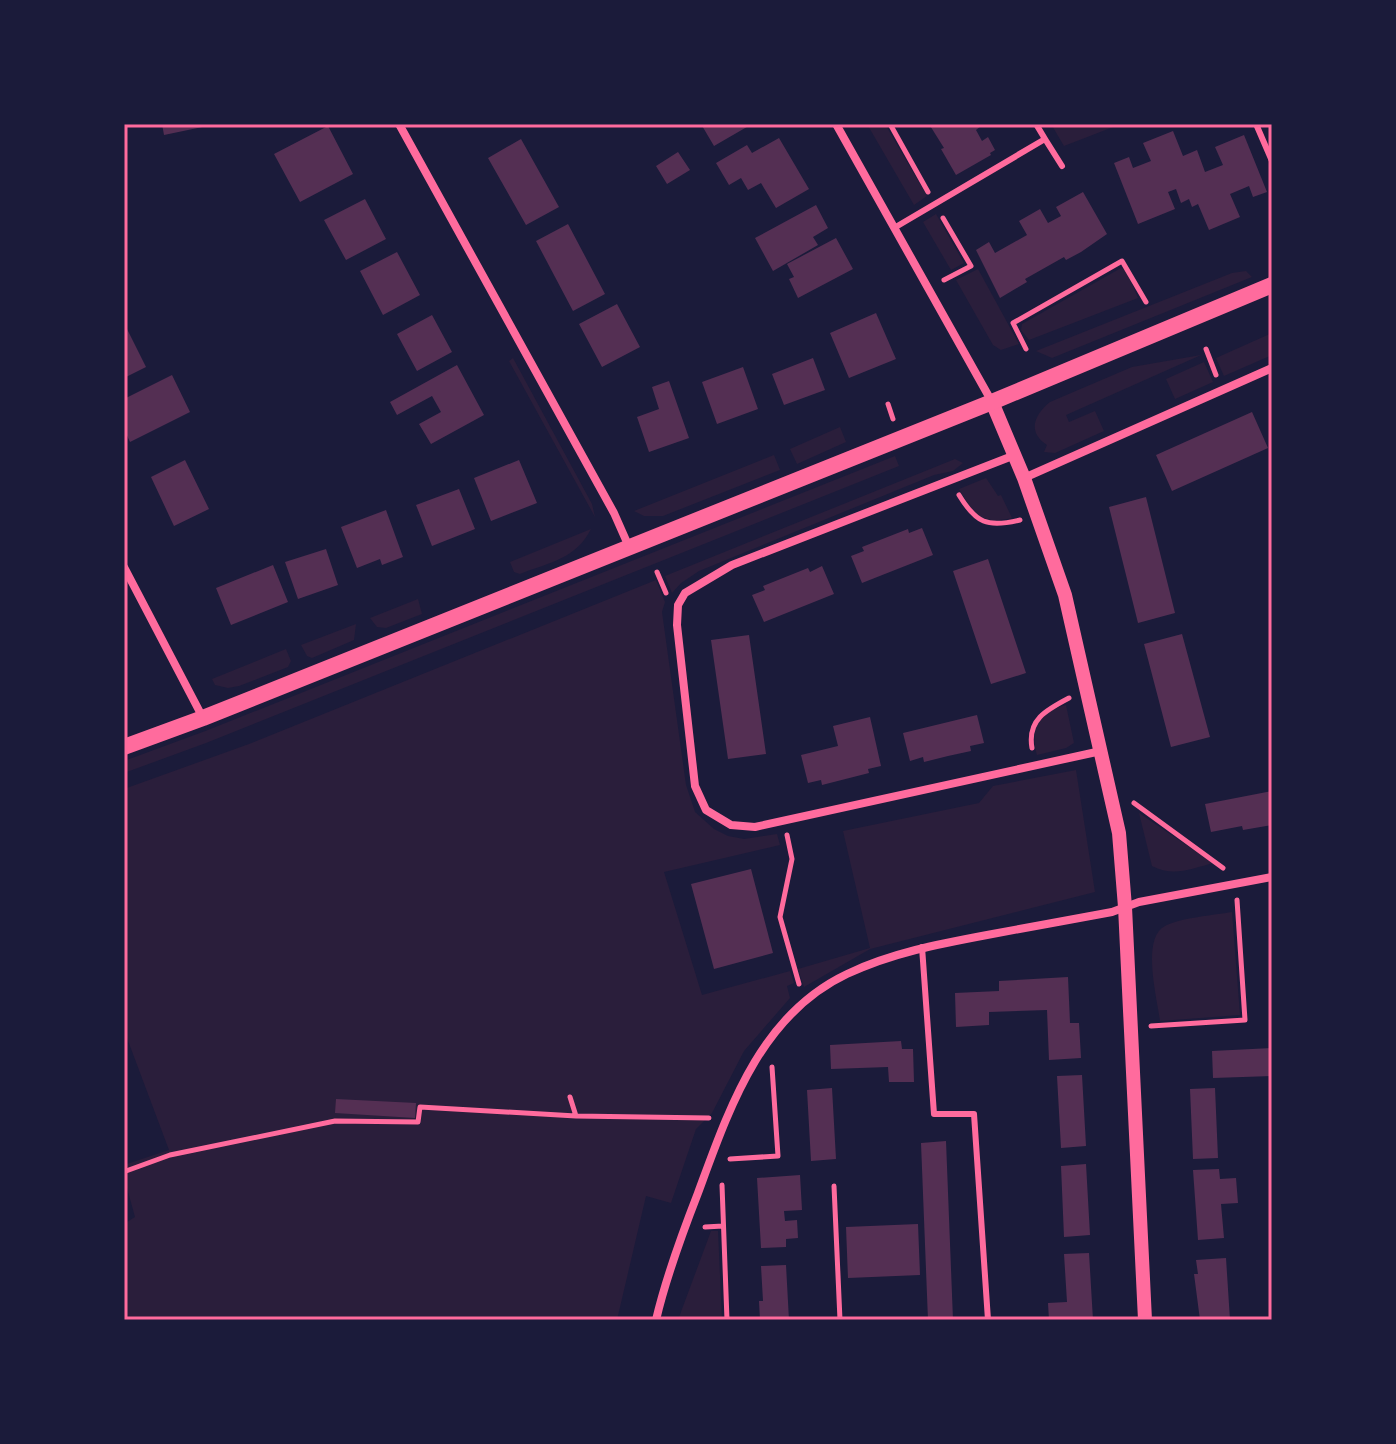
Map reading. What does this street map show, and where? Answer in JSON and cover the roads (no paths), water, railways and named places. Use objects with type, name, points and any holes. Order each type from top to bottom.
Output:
[{"type":"main road","points":[[124,747],[992,402],[1272,285]]},
{"type":"street","points":[[399,124],[614,513],[629,547]]},
{"type":"street","points":[[836,124],[992,402],[1024,478],[1065,595],[1119,833],[1145,1320]]},
{"type":"street","points":[[1024,478],[1272,368]]},
{"type":"street","points":[[1015,455],[732,565],[685,593],[678,605],[677,625],[695,786],[706,810],[731,825],[755,827],[1101,750]]},
{"type":"street","points":[[124,567],[203,718]]},
{"type":"street","points":[[656,1320],[686,1224],[726,1118],[754,1061],[787,1017],[804,1001],[844,975],[922,947],[1272,877]]},
{"type":"lane","points":[[1036,124],[1062,166]]},
{"type":"lane","points":[[1256,124],[1272,161]]},
{"type":"lane","points":[[894,228],[1045,139]]},
{"type":"lane","points":[[922,947],[934,1114],[974,1114],[988,1320]]}]
